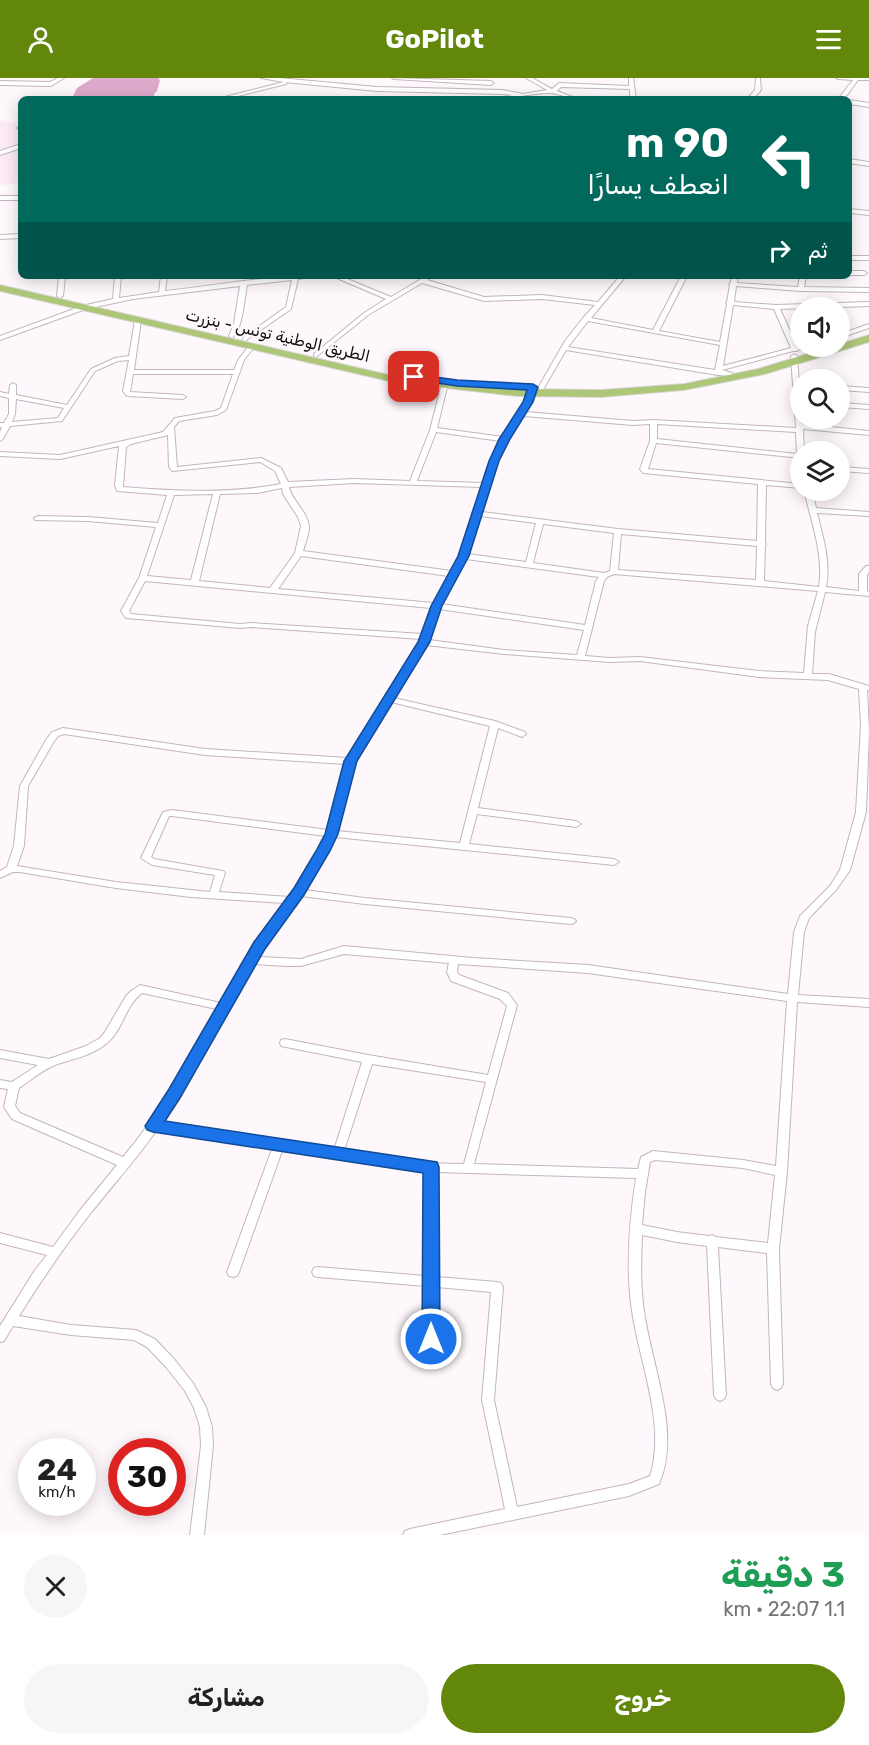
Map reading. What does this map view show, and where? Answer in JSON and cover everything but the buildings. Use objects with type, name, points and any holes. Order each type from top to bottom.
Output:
[{"type":"main road","name":"الطريق الوطنية تونس - بنزرت","points":[[0,282],[232,336],[393,379],[444,387],[633,391],[686,387],[736,378],[792,357]]},
{"type":"main road","name":"الطريق الوطنية تونس - بنزرت","points":[[0,288],[138,320],[428,380],[535,390],[665,384],[790,357]]},
{"type":"main road","points":[[850,339],[869,333]]},
{"type":"main road","name":"الطريق الوطنية تونس - بنزرت","points":[[850,343],[869,338]]},
{"type":"street","points":[[0,83],[51,84],[62,78]]},
{"type":"street","points":[[263,78],[377,89],[511,92],[522,95]]},
{"type":"street","points":[[242,96],[298,78]]},
{"type":"street","points":[[394,78],[490,83]]},
{"type":"street","points":[[528,78],[566,96]]},
{"type":"street","points":[[629,78],[632,96]]},
{"type":"street","points":[[753,96],[758,90],[758,78]]},
{"type":"street","points":[[838,78],[869,79]]},
{"type":"street","points":[[844,96],[854,81],[858,79]]},
{"type":"street","points":[[515,96],[552,91],[559,85],[631,88]]},
{"type":"street","points":[[852,102],[869,105]]},
{"type":"street","points":[[0,153],[18,147]]},
{"type":"street","points":[[852,161],[869,164]]},
{"type":"street","points":[[0,198],[18,198]]},
{"type":"street","points":[[852,212],[869,213]]},
{"type":"street","points":[[0,237],[18,236]]},
{"type":"street","points":[[852,258],[869,258]]},
{"type":"street","points":[[852,273],[864,273]]},
{"type":"street","points":[[60,296],[62,279]]},
{"type":"street","points":[[116,301],[118,279]]},
{"type":"street","points":[[162,293],[164,279]]},
{"type":"street","points":[[0,338],[84,307],[162,293],[285,279]]},
{"type":"street","points":[[0,454],[60,457],[165,434],[177,419],[217,413],[224,408],[240,360],[249,342],[289,308],[295,279]]},
{"type":"street","points":[[342,279],[391,299]]},
{"type":"street","points":[[316,355],[366,314],[425,279]]},
{"type":"street","points":[[1,1334],[55,1252],[125,1163],[175,1094],[251,960],[291,900],[299,892],[332,834],[351,761],[424,640],[436,606],[464,556],[485,485],[505,439],[563,348],[620,279]]},
{"type":"street","points":[[655,332],[682,279]]},
{"type":"street","points":[[563,348],[722,372],[722,344],[734,279]]},
{"type":"street","points":[[801,289],[803,279]]},
{"type":"street","points":[[422,281],[468,293],[481,299],[542,297],[599,304]]},
{"type":"street","points":[[232,336],[237,323],[244,283]]},
{"type":"street","points":[[732,284],[801,289],[869,290]]},
{"type":"street","points":[[729,303],[776,307],[869,304]]},
{"type":"street","points":[[776,307],[790,343]]},
{"type":"street","points":[[585,319],[722,344]]},
{"type":"street","points":[[138,320],[126,392],[128,394],[183,397]]},
{"type":"street","points":[[850,333],[869,326]]},
{"type":"street","points":[[4,425],[57,421],[63,418],[93,370],[117,359],[132,358]]},
{"type":"street","points":[[130,372],[236,372]]},
{"type":"street","points":[[0,439],[13,406],[13,385]]},
{"type":"street","points":[[413,482],[433,430],[444,387]]},
{"type":"street","points":[[850,389],[869,390]]},
{"type":"street","points":[[0,394],[68,407]]},
{"type":"street","points":[[850,406],[869,407]]},
{"type":"street","points":[[522,414],[633,423],[790,428]]},
{"type":"street","points":[[654,422],[652,441],[644,469],[646,471],[790,485]]},
{"type":"street","points":[[171,428],[173,467],[176,469],[261,460],[278,470],[287,494],[305,526],[299,553],[272,591]]},
{"type":"street","points":[[812,429],[869,433]]},
{"type":"street","points":[[433,430],[505,439]]},
{"type":"street","points":[[652,441],[790,454]]},
{"type":"street","points":[[125,443],[120,471],[120,489],[171,493],[257,491],[285,484],[413,482],[485,485]]},
{"type":"street","points":[[850,470],[869,471]]},
{"type":"street","points":[[760,583],[762,482]]},
{"type":"street","points":[[194,584],[217,492]]},
{"type":"street","points":[[171,493],[143,578],[125,611],[129,616],[424,640],[504,652],[610,660],[640,659],[759,674],[829,677],[866,688],[866,765],[861,812],[845,870],[833,888],[805,916],[799,932],[773,1249],[777,1384]]},
{"type":"street","points":[[808,676],[811,629],[818,598],[823,589],[823,552],[811,501]]},
{"type":"street","points":[[813,510],[869,514]]},
{"type":"street","points":[[476,513],[618,531],[762,544]]},
{"type":"street","points":[[38,518],[88,519],[160,525]]},
{"type":"street","points":[[529,565],[540,522]]},
{"type":"street","points":[[614,572],[618,531]]},
{"type":"street","points":[[299,553],[454,574]]},
{"type":"street","points":[[464,556],[604,575],[614,572],[866,594],[863,574],[869,568]]},
{"type":"street","points":[[581,657],[600,581],[604,575]]},
{"type":"street","points":[[143,578],[436,606],[588,628]]},
{"type":"street","points":[[388,699],[495,724],[522,734]]},
{"type":"street","points":[[464,845],[495,724]]},
{"type":"street","points":[[11,869],[19,846],[24,786],[49,742],[56,734],[63,731],[205,752],[351,761]]},
{"type":"street","points":[[473,810],[576,824]]},
{"type":"street","points":[[214,895],[220,873],[152,862],[146,858],[166,814],[332,834],[464,845],[614,862]]},
{"type":"street","points":[[0,875],[11,869],[116,885],[291,900]]},
{"type":"street","points":[[299,892],[365,901],[570,921]]},
{"type":"street","points":[[251,960],[290,963],[308,961],[332,951],[344,950],[588,969],[792,998],[869,1003]]},
{"type":"street","points":[[454,960],[452,972],[455,978],[504,996],[512,1005],[490,1079],[468,1168]]},
{"type":"street","points":[[0,1084],[14,1086],[49,1063],[80,1052],[108,1037],[129,999],[140,989],[223,1007]]},
{"type":"street","points":[[285,1043],[490,1079]]},
{"type":"street","points":[[0,1054],[49,1063]]},
{"type":"street","points":[[338,1154],[368,1059]]},
{"type":"street","points":[[14,1086],[9,1107],[16,1116],[125,1163]]},
{"type":"street","points":[[153,1126],[431,1167],[643,1174]]},
{"type":"street","points":[[233,1272],[279,1144]]},
{"type":"street","points":[[410,1535],[629,1490],[655,1480],[659,1472],[661,1434],[636,1298],[637,1229],[645,1160],[653,1155],[743,1164],[781,1172]]},
{"type":"street","points":[[431,1167],[431,1339]]},
{"type":"street","points":[[637,1229],[773,1249]]},
{"type":"street","points":[[0,1238],[55,1252]]},
{"type":"street","points":[[712,1240],[720,1395]]},
{"type":"street","points":[[318,1272],[497,1287],[488,1400],[512,1513]]},
{"type":"street","points":[[10,1320],[71,1330],[136,1335],[151,1343],[170,1363],[189,1387],[200,1407],[206,1427],[207,1446],[197,1535]]},
{"type":"shaded area","points":[[93,78],[158,78],[160,80],[154,96],[73,96],[77,88]]},
{"type":"shaded area","points":[[0,120],[18,123],[18,183],[0,185]]},
{"type":"route","points":[[414,377],[457,383],[533,387],[522,414],[505,439],[494,461],[464,556],[436,606],[424,642],[358,745],[341,790],[332,834],[299,892],[259,946],[175,1094],[153,1126],[416,1167],[431,1167],[431,1339]]}]
